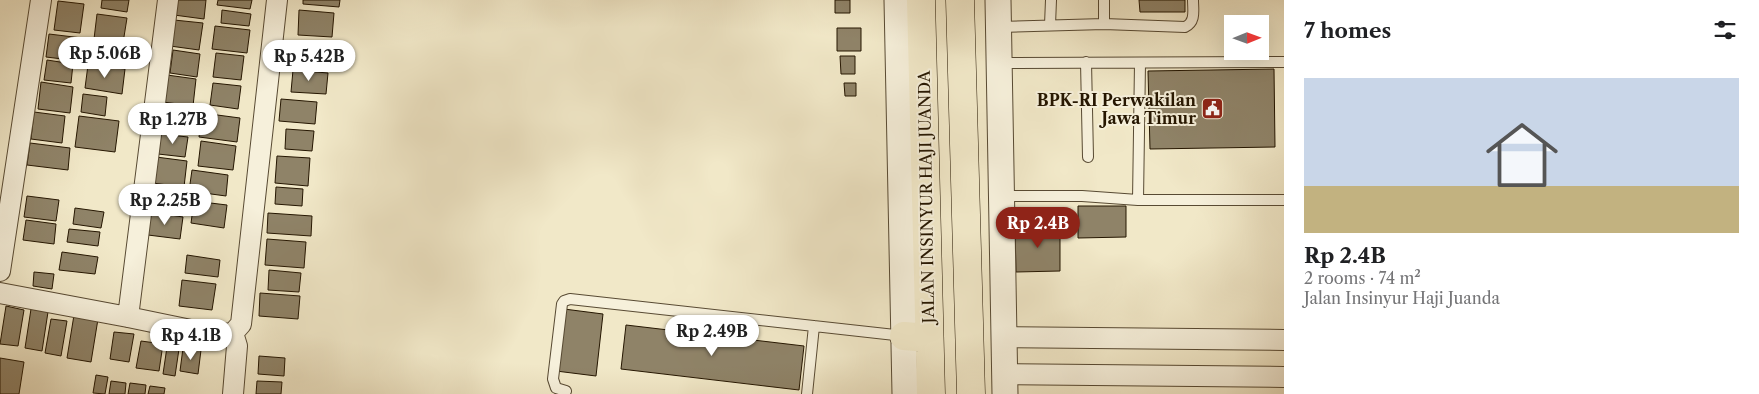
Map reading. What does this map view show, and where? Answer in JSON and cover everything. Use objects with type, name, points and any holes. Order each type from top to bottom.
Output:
[{"type":"highway","name":"JALAN INSINYUR HAJI JUANDA","points":[[922,0],[917,337],[931,394]]},
{"type":"highway","points":[[960,0],[971,384]]},
{"type":"street","points":[[0,272],[40,0]]},
{"type":"street","points":[[128,317],[168,0]]},
{"type":"street","points":[[0,293],[215,335],[233,333],[241,324],[277,0]]},
{"type":"street","name":"JALAN INSINYUR HAJI JUANDA","points":[[897,0],[917,337],[905,394]]},
{"type":"street","points":[[998,0],[1005,384]]},
{"type":"street","points":[[232,394],[237,346],[233,333]]},
{"type":"street","points":[[970,337],[1284,340]]},
{"type":"street","points":[[971,384],[1284,377]]},
{"type":"lane","points":[[1050,25],[1051,0]]},
{"type":"lane","points":[[1104,0],[1104,24]]},
{"type":"lane","points":[[998,27],[1104,24],[1185,27],[1190,25],[1193,19],[1193,0]]},
{"type":"lane","points":[[1086,62],[1088,157]]},
{"type":"lane","points":[[1000,63],[1284,62]]},
{"type":"lane","points":[[1138,200],[1140,63]]},
{"type":"lane","points":[[1002,196],[1082,196],[1138,200],[1284,200]]},
{"type":"lane","points":[[566,391],[556,388],[553,379],[562,304],[567,299],[917,337]]},
{"type":"lane","points":[[807,394],[814,326]]},
{"type":"building","points":[[102,0],[129,0],[127,12],[101,8]]},
{"type":"building","points":[[176,0],[206,0],[204,19],[174,15]]},
{"type":"building","points":[[218,0],[252,0],[250,9],[217,5]]},
{"type":"building","points":[[303,0],[340,0],[339,7],[303,4]]},
{"type":"building","points":[[835,0],[850,0],[850,13],[835,13]]},
{"type":"building","points":[[1139,0],[1185,0],[1185,12],[1140,12]]},
{"type":"building","points":[[58,1],[84,4],[80,33],[54,30]]},
{"type":"building","points":[[222,10],[251,14],[249,26],[221,23]]},
{"type":"building","points":[[299,10],[334,13],[332,37],[298,35]]},
{"type":"building","points":[[97,14],[127,18],[123,43],[94,39]]},
{"type":"building","points":[[174,20],[203,23],[199,50],[170,46]]},
{"type":"building","points":[[215,26],[250,30],[247,53],[212,49]]},
{"type":"building","points":[[837,28],[861,28],[861,51],[837,51]]},
{"type":"building","points":[[49,34],[82,38],[79,61],[46,57]]},
{"type":"building","points":[[296,43],[331,46],[329,68],[294,66]]},
{"type":"building","points":[[94,44],[118,47],[116,65],[92,62]]},
{"type":"building","points":[[173,50],[200,54],[197,77],[170,73]]},
{"type":"building","points":[[216,53],[244,56],[241,80],[213,77]]},
{"type":"building","points":[[840,56],[855,56],[855,74],[841,74]]},
{"type":"building","points":[[47,60],[73,64],[71,83],[44,80]]},
{"type":"building","points":[[88,65],[125,69],[122,94],[85,88]]},
{"type":"building","name":"BPK-RI Perwakilan Jawa Timur","points":[[1274,69],[1275,147],[1150,149],[1148,71]]},
{"type":"building","points":[[293,70],[328,73],[326,94],[291,92]]},
{"type":"building","points":[[167,75],[196,79],[193,106],[163,102]]},
{"type":"building","points":[[41,82],[73,87],[70,113],[38,109]]},
{"type":"building","points":[[213,83],[241,86],[238,109],[210,105]]},
{"type":"building","points":[[844,83],[856,83],[856,96],[845,96]]},
{"type":"building","points":[[83,94],[107,97],[105,116],[81,112]]},
{"type":"building","points":[[281,99],[317,102],[315,124],[279,121]]},
{"type":"building","points":[[162,106],[192,110],[189,132],[159,128]]},
{"type":"building","points":[[34,112],[65,116],[62,143],[31,139]]},
{"type":"building","points":[[202,113],[240,118],[237,142],[199,137]]},
{"type":"building","points":[[79,116],[119,121],[115,152],[75,147]]},
{"type":"building","points":[[286,129],[314,131],[312,151],[285,149]]},
{"type":"building","points":[[161,134],[188,137],[185,157],[158,154]]},
{"type":"building","points":[[201,141],[236,146],[233,170],[198,166]]},
{"type":"building","points":[[30,143],[70,148],[68,170],[27,165]]},
{"type":"building","points":[[277,156],[310,158],[308,186],[275,183]]},
{"type":"building","points":[[156,157],[187,161],[184,187],[152,183]]},
{"type":"building","points":[[192,170],[228,175],[226,196],[189,191]]},
{"type":"building","points":[[276,187],[303,189],[302,206],[275,204]]},
{"type":"building","points":[[171,193],[187,195],[185,210],[169,208]]},
{"type":"building","points":[[27,196],[59,200],[56,221],[24,217]]},
{"type":"building","points":[[194,201],[227,205],[224,228],[191,223]]},
{"type":"building","points":[[1078,206],[1126,206],[1126,237],[1078,238]]},
{"type":"building","points":[[75,208],[104,212],[101,228],[73,224]]},
{"type":"building","points":[[151,212],[183,217],[180,239],[148,235]]},
{"type":"building","points":[[268,213],[312,216],[311,236],[267,233]]},
{"type":"building","points":[[26,220],[56,224],[54,244],[23,240]]},
{"type":"building","points":[[1015,227],[1060,227],[1060,271],[1016,272]]},
{"type":"building","points":[[69,229],[100,232],[98,246],[67,242]]},
{"type":"building","points":[[267,239],[306,242],[304,268],[265,265]]},
{"type":"building","points":[[62,252],[98,257],[95,274],[59,270]]},
{"type":"building","points":[[187,255],[220,260],[218,277],[185,273]]},
{"type":"building","points":[[269,270],[301,273],[299,292],[268,290]]},
{"type":"building","points":[[34,272],[54,274],[52,289],[33,286]]},
{"type":"building","points":[[182,280],[216,284],[212,310],[179,306]]},
{"type":"building","points":[[260,293],[300,296],[298,319],[259,316]]},
{"type":"building","points":[[6,306],[24,310],[18,346],[0,344]]},
{"type":"building","points":[[31,309],[48,312],[42,351],[25,348]]},
{"type":"building","points":[[564,309],[603,314],[596,376],[556,371]]},
{"type":"building","points":[[74,315],[98,319],[91,362],[67,358]]},
{"type":"building","points":[[51,319],[67,321],[61,356],[45,353]]},
{"type":"building","points":[[626,325],[804,346],[799,390],[621,369]]},
{"type":"building","points":[[114,332],[134,334],[129,362],[110,359]]},
{"type":"building","points":[[141,341],[163,344],[159,371],[136,368]]},
{"type":"building","points":[[167,347],[179,349],[175,376],[163,374]]},
{"type":"building","points":[[183,348],[201,350],[198,374],[180,371]]},
{"type":"building","points":[[259,356],[285,358],[284,376],[258,374]]},
{"type":"building","points":[[0,358],[24,362],[19,394],[0,394]]},
{"type":"building","points":[[96,375],[108,377],[105,394],[93,393]]},
{"type":"building","points":[[111,381],[126,383],[125,394],[109,394]]},
{"type":"building","points":[[257,381],[282,382],[281,394],[256,394]]},
{"type":"building","points":[[130,383],[146,385],[145,394],[128,394]]},
{"type":"building","points":[[150,386],[165,388],[164,394],[148,394]]},
{"type":"place","name":"BPK-RI Perwakilan Jawa Timur","points":[[1212,109]]}]
